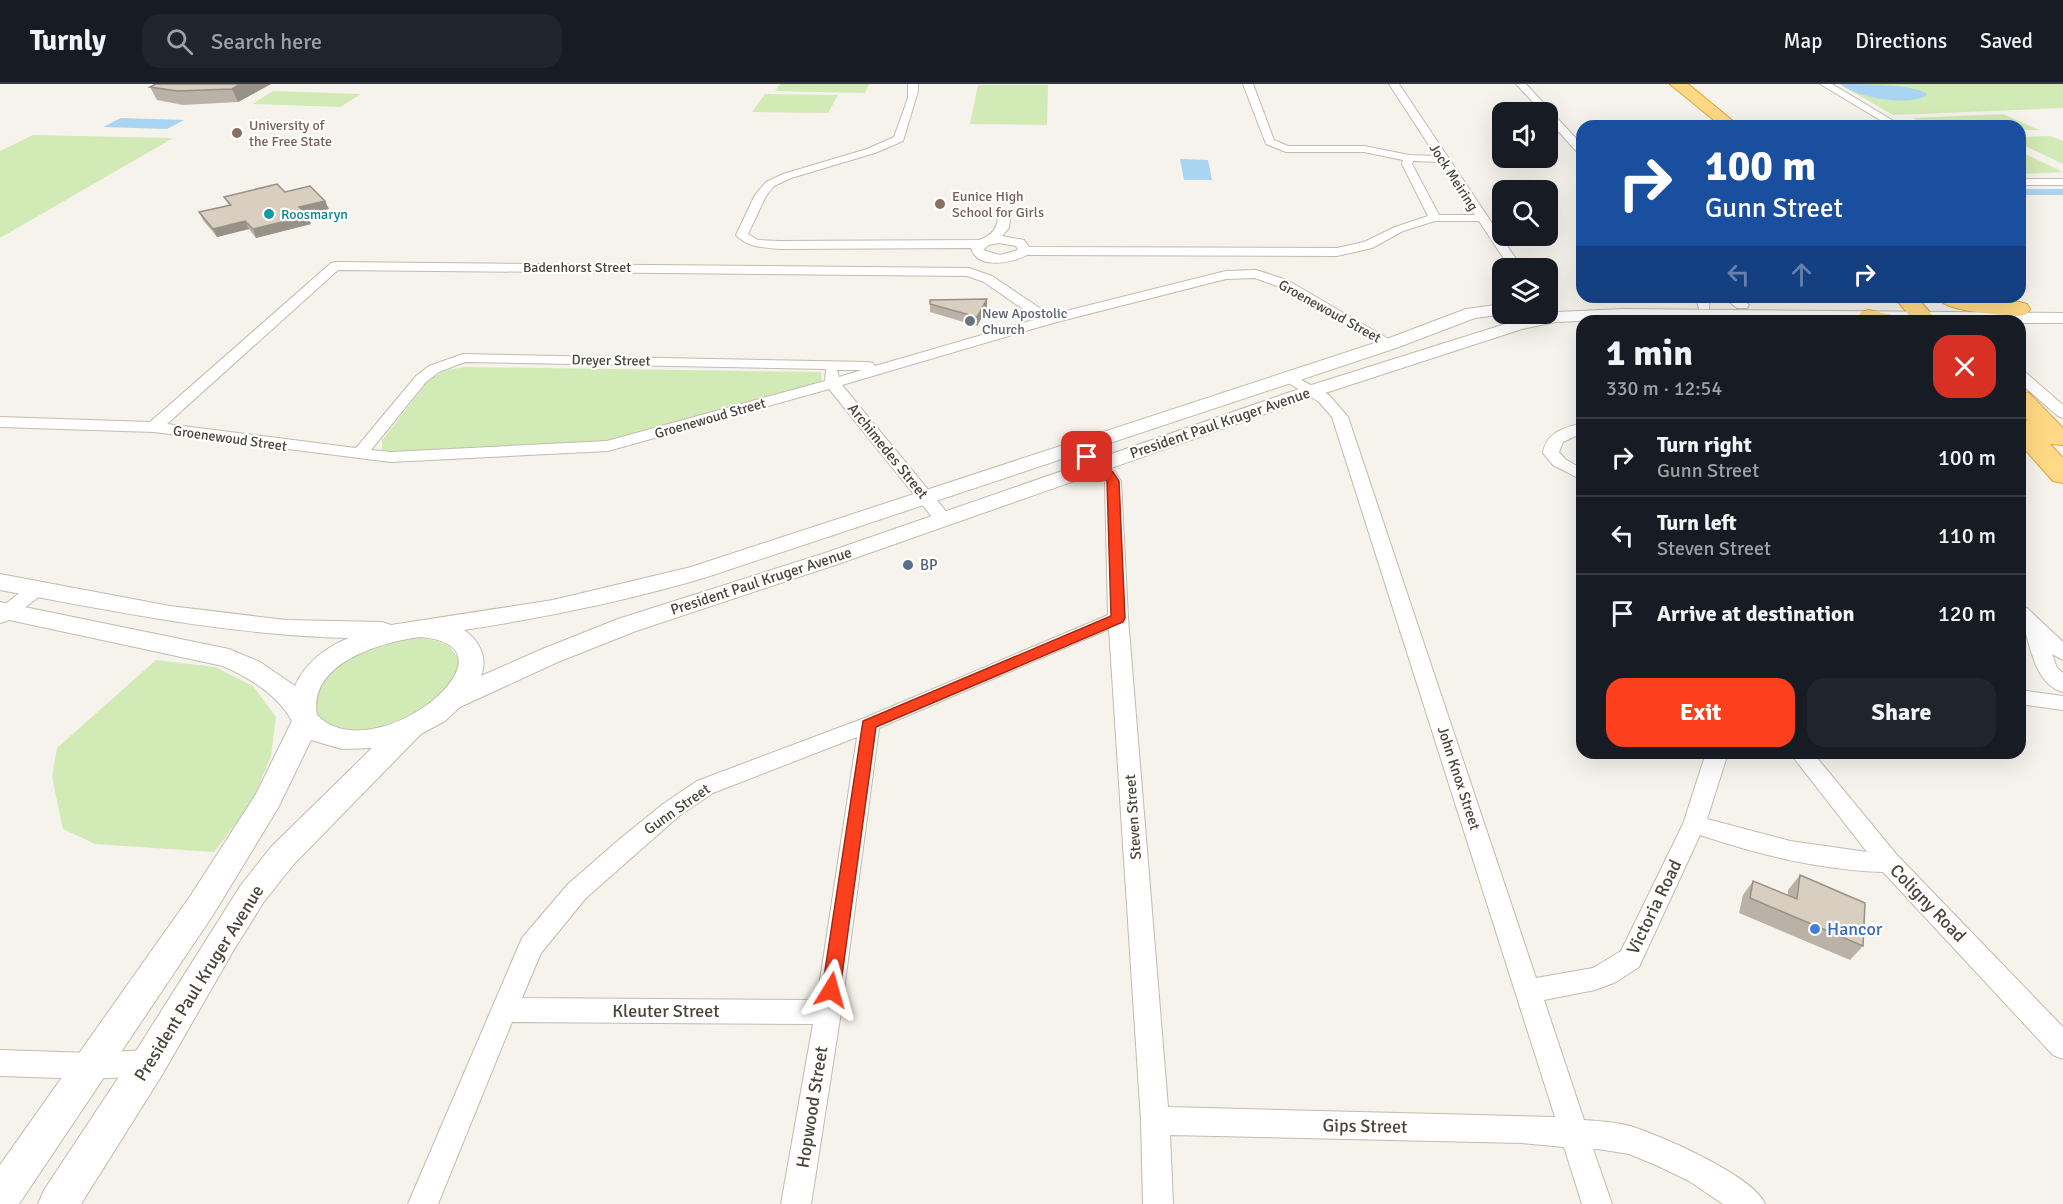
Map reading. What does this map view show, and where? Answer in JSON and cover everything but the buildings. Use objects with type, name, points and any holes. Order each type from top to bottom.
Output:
[{"type":"highway","points":[[1662,84],[1705,120]]},
{"type":"highway","points":[[1678,84],[1723,120]]},
{"type":"highway","points":[[1931,309],[1964,303],[2019,309]]},
{"type":"highway","points":[[2026,404],[2063,444]]},
{"type":"highway","points":[[2026,434],[2063,475]]},
{"type":"street","points":[[913,84],[913,100],[901,128],[899,139],[880,148],[787,176],[770,184],[763,191],[742,235],[755,243],[950,246],[983,244],[1153,253],[1173,250],[1337,252],[1368,245],[1433,214],[1478,214]]},
{"type":"street","points":[[1248,84],[1270,142],[1276,146],[1286,149],[1364,149],[1409,158],[1443,159]]},
{"type":"street","name":"Jock Meiring","points":[[1394,84],[1509,258]]},
{"type":"street","points":[[1521,84],[1537,102]]},
{"type":"street","points":[[1825,84],[1887,120]]},
{"type":"street","points":[[1558,125],[1576,144]]},
{"type":"street","points":[[1409,158],[1407,164],[1433,214]]},
{"type":"street","points":[[2026,182],[2063,182]]},
{"type":"street","points":[[1004,223],[1018,245],[1018,255],[1002,259],[987,257],[983,244],[1004,223]]},
{"type":"street","points":[[858,270],[866,245]]},
{"type":"street","name":"Badenhorst Street","points":[[154,427],[335,266],[969,272],[988,279],[1048,320]]},
{"type":"street","name":"Groenewoud Street","points":[[4,425],[154,427],[375,456],[404,457],[608,446],[1048,320],[1211,278],[1256,274],[1282,283],[1390,344]]},
{"type":"street","points":[[1472,313],[1492,306]]},
{"type":"street","points":[[1931,309],[2019,315]]},
{"type":"street","name":"President Paul Kruger Avenue","points":[[1558,310],[1931,309]]},
{"type":"street","name":"President Paul Kruger Avenue","points":[[1900,315],[1931,309]]},
{"type":"street","points":[[2019,309],[2063,309]]},
{"type":"street","name":"President Paul Kruger Avenue","points":[[0,582],[170,614],[286,628],[412,629],[553,608],[650,586],[813,535],[1287,376],[1390,344],[1472,313],[1492,310]]},
{"type":"street","name":"President Paul Kruger Avenue","points":[[1743,310],[1819,315]]},
{"type":"street","points":[[2026,315],[2063,318]]},
{"type":"street","name":"President Paul Kruger Avenue","points":[[453,700],[549,656],[627,625],[830,559],[1312,391],[1520,324]]},
{"type":"street","name":"Dreyer Street","points":[[359,454],[421,379],[449,362],[463,358],[883,367]]},
{"type":"street","name":"Archimedes Street","points":[[825,365],[831,372],[832,383],[943,519]]},
{"type":"street","name":"John Knox Street","points":[[1287,376],[1334,407],[1340,417],[1597,1204]]},
{"type":"street","points":[[2026,380],[2063,413]]},
{"type":"street","points":[[1576,430],[1558,436],[1551,445],[1551,453],[1559,462],[1576,472]]},
{"type":"street","points":[[373,439],[375,456]]},
{"type":"street","name":"Steven Street","points":[[1076,448],[1099,466],[1113,481],[1118,618],[1155,1121],[1158,1204]]},
{"type":"street","points":[[813,535],[830,559]]},
{"type":"street","points":[[2,613],[38,589]]},
{"type":"street","points":[[0,1198],[201,904],[268,800],[304,714],[306,688],[321,668],[345,650],[373,637],[412,629],[442,631],[459,639],[470,651],[472,666],[467,682],[453,700],[427,720],[370,739],[342,739],[320,733],[304,714],[276,681],[230,658],[2,613]]},
{"type":"street","name":"Gunn Street","points":[[423,1204],[531,946],[577,891],[671,810],[705,787],[869,724],[1118,618]]},
{"type":"street","points":[[2027,618],[2063,653]]},
{"type":"street","points":[[2027,618],[2048,670],[2063,685]]},
{"type":"street","points":[[2026,691],[2063,690]]},
{"type":"street","points":[[2026,698],[2063,703]]},
{"type":"street","name":"Hopwood Street","points":[[796,1204],[828,1012],[869,724]]},
{"type":"street","name":"President Paul Kruger Avenue","points":[[58,1204],[149,1064],[220,943],[252,894],[282,856],[411,727]]},
{"type":"street","name":"Victoria Road","points":[[1529,990],[1591,981],[1614,973],[1630,959],[1694,824],[1715,759]]},
{"type":"street","name":"Coligny Road","points":[[1803,759],[1888,862],[2063,1046]]},
{"type":"street","points":[[1694,824],[1755,844],[1816,857],[1888,862]]},
{"type":"street","name":"Kleuter Street","points":[[505,1010],[828,1012]]},
{"type":"street","points":[[0,1064],[90,1066],[149,1064]]},
{"type":"street","name":"Gips Street","points":[[1155,1121],[1522,1129],[1629,1140],[1699,1171],[1750,1204]]},
{"type":"green space","points":[[780,84],[869,84],[865,93],[775,91]]},
{"type":"green space","points":[[1839,84],[2063,84],[2063,108],[1893,115]]},
{"type":"green space","points":[[978,85],[1048,85],[1047,125],[970,124]]},
{"type":"green space","points":[[273,91],[361,94],[340,107],[253,104]]},
{"type":"green space","points":[[765,94],[838,95],[828,113],[752,112]]},
{"type":"green space","points":[[2003,114],[2016,120],[1917,120],[1913,118]]},
{"type":"green space","points":[[2026,124],[2039,130],[2026,130]]},
{"type":"green space","points":[[33,135],[173,138],[0,238],[0,151]]},
{"type":"green space","points":[[2050,136],[2063,141],[2063,164],[2026,146],[2026,137]]},
{"type":"green space","points":[[2026,154],[2063,172],[2026,174]]},
{"type":"green space","points":[[464,367],[821,372],[822,384],[603,444],[402,453],[382,450],[382,440],[430,379],[444,371]]},
{"type":"green space","points":[[421,638],[447,646],[455,654],[462,668],[424,717],[348,736],[314,720],[315,688],[347,657],[397,639]]},
{"type":"green space","points":[[156,660],[215,667],[253,686],[276,717],[271,756],[251,804],[214,852],[95,844],[63,829],[52,777],[57,748]]},
{"type":"water","points":[[1841,84],[1901,87],[1922,91],[1927,95],[1909,100],[1883,99],[1858,93]]},
{"type":"water","points":[[121,118],[184,120],[167,129],[103,127]]},
{"type":"water","points":[[1180,159],[1208,160],[1212,180],[1184,180]]},
{"type":"waterway","points":[[2026,192],[2063,192]]},
{"type":"place","name":"University of the Free State","points":[[237,133]]},
{"type":"place","name":"Eunice High School for Girls","points":[[940,204]]},
{"type":"place","name":"Roosmaryn","points":[[269,214]]},
{"type":"place","name":"New Apostolic Church","points":[[970,321]]},
{"type":"place","name":"BP","points":[[908,565]]},
{"type":"place","name":"Hancor","points":[[1815,929]]},
{"type":"route","points":[[831,990],[869,724],[1118,618],[1113,481],[1087,457]]}]
